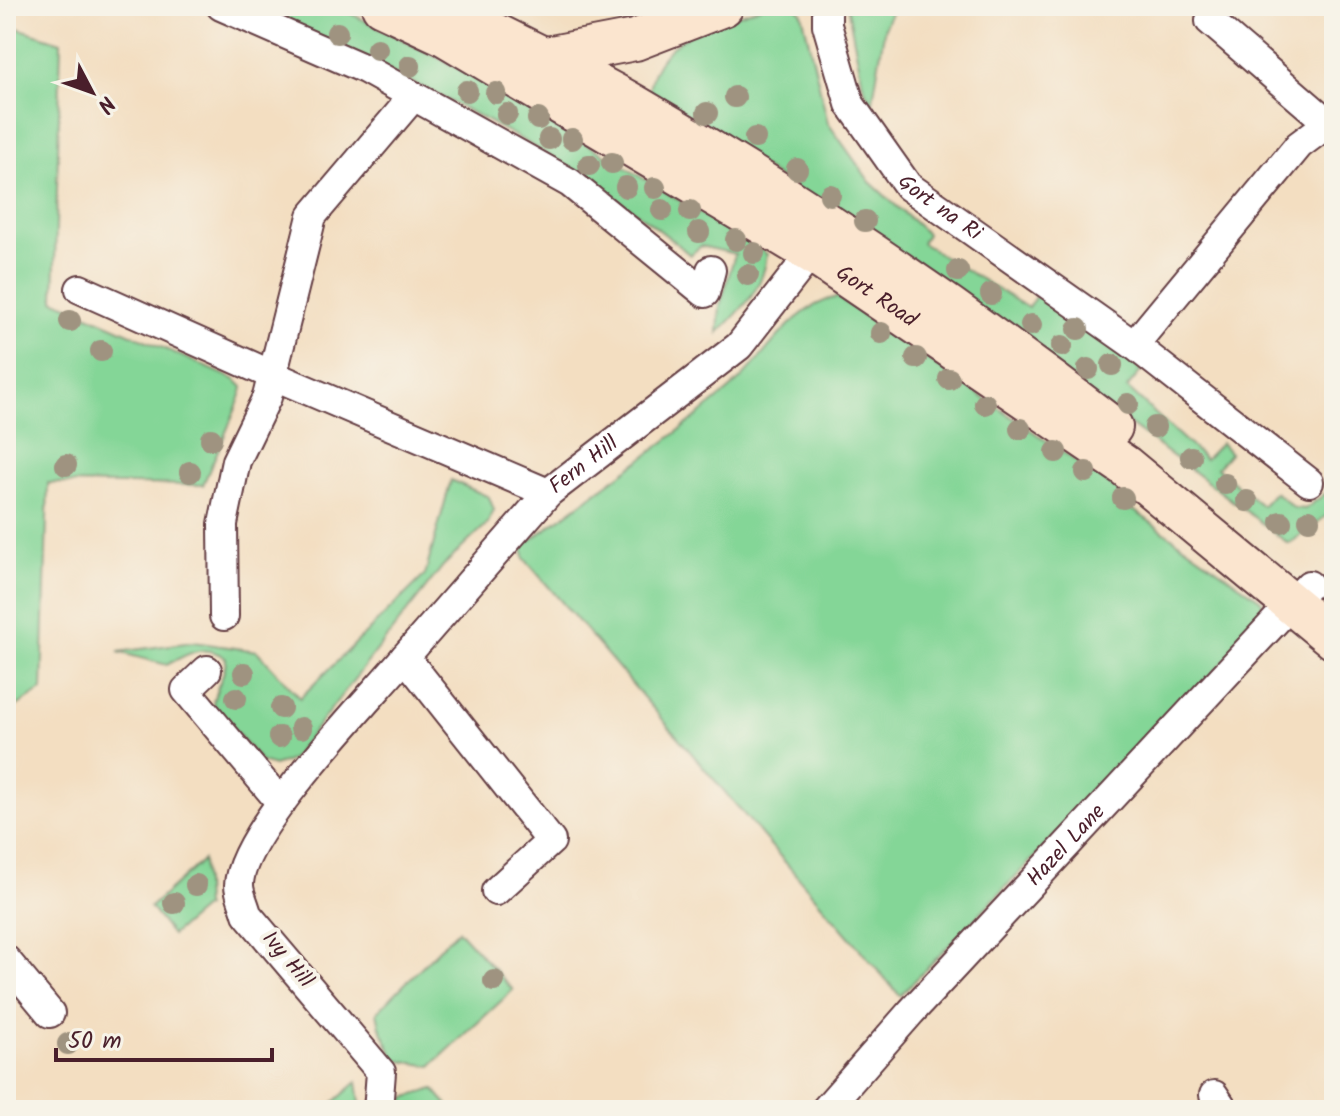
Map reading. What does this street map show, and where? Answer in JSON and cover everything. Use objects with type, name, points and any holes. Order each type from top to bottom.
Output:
[{"type":"main road","name":"Gort Road","points":[[382,6],[578,96],[634,104],[822,240],[1019,355],[1202,496],[1312,598],[1334,639]]},
{"type":"main road","name":"Gort Road","points":[[443,6],[541,58],[578,96]]},
{"type":"main road","points":[[541,58],[635,40],[723,6]]},
{"type":"street","points":[[221,6],[365,69],[570,183],[705,293],[711,270]]},
{"type":"street","name":"Gort na Ri","points":[[827,6],[827,25],[850,104],[908,186],[1134,345],[1309,482]]},
{"type":"street","points":[[1134,345],[1299,145],[1333,124],[1210,21]]},
{"type":"street","points":[[578,96],[635,40]]},
{"type":"street","points":[[224,616],[223,524],[236,461],[267,397],[312,216],[413,97]]},
{"type":"street","name":"Fern Hill","points":[[80,289],[548,493],[739,346],[822,240]]},
{"type":"street","name":"Ivy Hill","points":[[378,1110],[381,1072],[247,914],[239,886],[245,859],[281,803],[548,493]]},
{"type":"street","name":"Hazel Lane","points":[[825,1110],[911,1012],[1312,598]]},
{"type":"street","points":[[405,657],[551,841],[496,891]]},
{"type":"street","points":[[207,670],[186,690],[281,803]]},
{"type":"street","points":[[6,960],[50,1013]]},
{"type":"green space","points":[[253,6],[336,6],[484,81],[767,254],[757,288],[718,333],[720,306],[735,254],[701,246],[690,255],[589,180],[535,148],[424,88]]},
{"type":"green space","points":[[763,6],[796,6],[802,13],[828,123],[870,182],[927,234],[922,243],[1028,308],[1039,291],[1091,326],[1141,371],[1127,388],[1205,459],[1221,443],[1230,453],[1217,468],[1262,506],[1275,492],[1294,508],[1305,509],[1334,487],[1334,510],[1289,544],[973,312],[649,91],[654,72],[663,56],[676,44],[709,26]]},
{"type":"green space","points":[[847,6],[894,6],[885,26],[872,106],[863,85]]},
{"type":"green space","points":[[11,26],[61,42],[54,300],[236,380],[243,387],[203,485],[48,483],[42,690],[6,713],[6,52]]},
{"type":"green space","points":[[837,297],[1134,501],[1132,509],[1261,600],[1267,617],[900,996],[524,558],[523,546],[707,408],[745,375],[805,311]]},
{"type":"green space","points":[[451,480],[489,497],[494,510],[488,523],[443,566],[291,760],[274,766],[261,762],[213,704],[226,658],[203,650],[167,665],[118,652],[193,642],[257,651],[300,698],[425,575]]},
{"type":"green space","points":[[203,860],[205,907],[172,935],[150,907]]},
{"type":"green space","points":[[458,930],[513,990],[431,1066],[395,1060],[380,1027],[377,1012]]},
{"type":"green space","points":[[357,1082],[361,1110],[325,1110]]},
{"type":"green space","points":[[434,1089],[452,1110],[405,1110],[404,1098]]}]
